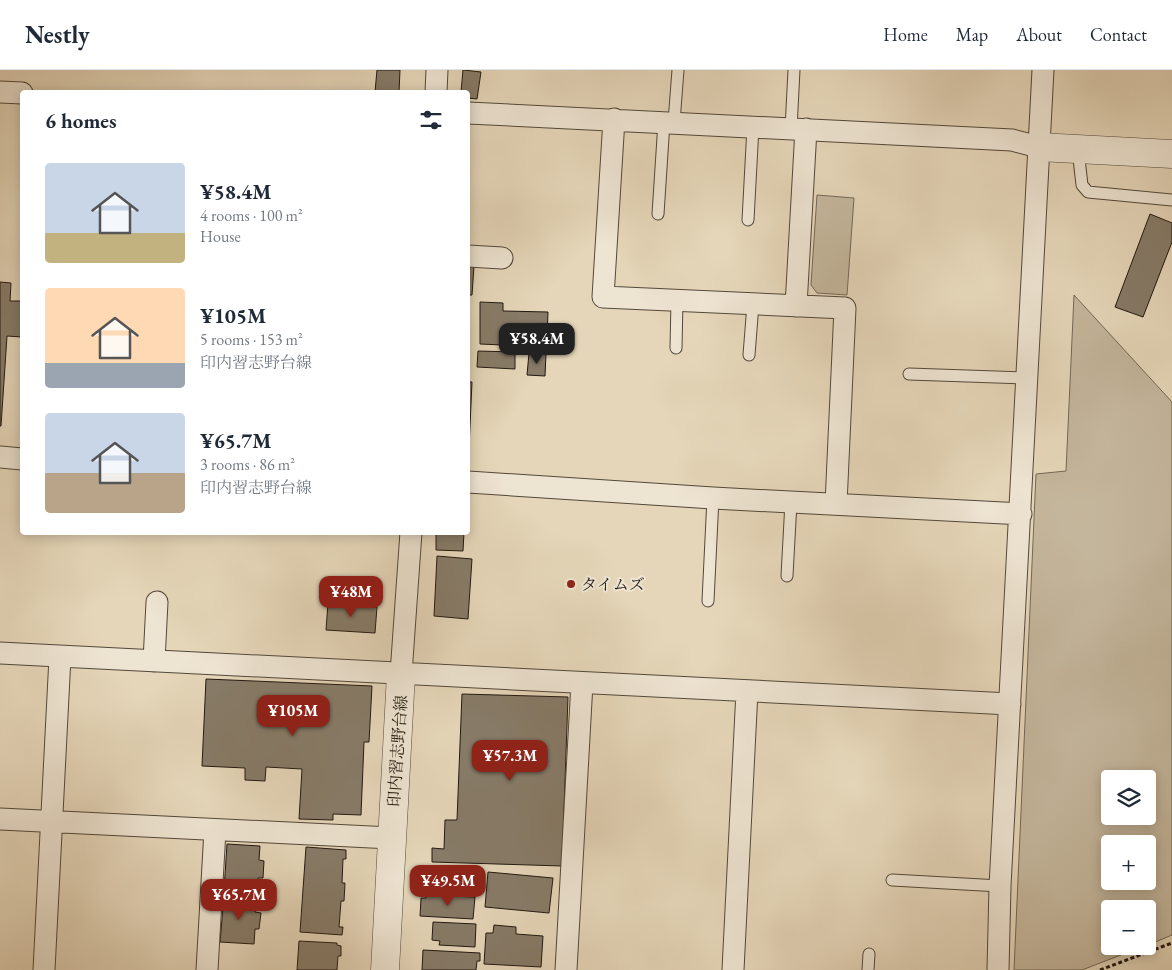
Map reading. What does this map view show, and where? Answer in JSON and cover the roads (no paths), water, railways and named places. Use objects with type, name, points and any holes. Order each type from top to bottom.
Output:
[{"type":"street","points":[[436,90],[437,70]]},
{"type":"street","points":[[998,970],[1000,886],[1043,70]]},
{"type":"street","points":[[0,92],[20,93]]},
{"type":"street","points":[[470,113],[1012,140],[1039,147],[1172,154]]},
{"type":"street","points":[[614,119],[603,297],[845,308],[836,504]]},
{"type":"street","points":[[796,306],[798,129]]},
{"type":"street","points":[[470,256],[502,258]]},
{"type":"street","points":[[0,457],[20,458]]},
{"type":"street","points":[[470,482],[713,498],[1021,514]]},
{"type":"street","name":"印内習志野台線","points":[[385,970],[391,838],[411,535]]},
{"type":"street","points":[[154,661],[157,602]]},
{"type":"street","points":[[0,653],[1010,704]]},
{"type":"street","points":[[44,970],[50,822],[60,656]]},
{"type":"street","points":[[566,970],[582,683]]},
{"type":"street","points":[[733,970],[747,691]]},
{"type":"street","points":[[0,819],[391,838]]},
{"type":"street","points":[[208,970],[215,830]]},
{"type":"lane","points":[[658,214],[669,122],[678,70]]},
{"type":"lane","points":[[794,70],[798,129]]},
{"type":"lane","points":[[748,220],[753,127]]},
{"type":"lane","points":[[1078,150],[1082,185],[1088,192],[1172,200]]},
{"type":"lane","points":[[676,348],[677,300]]},
{"type":"lane","points":[[748,355],[753,304]]},
{"type":"lane","points":[[910,374],[1026,378]]},
{"type":"lane","points":[[708,601],[713,498]]},
{"type":"lane","points":[[788,576],[791,502]]},
{"type":"lane","points":[[892,880],[1000,886]]},
{"type":"lane","points":[[868,970],[869,954]]},
{"type":"place","name":"タイムズ","points":[[571,584]]}]
